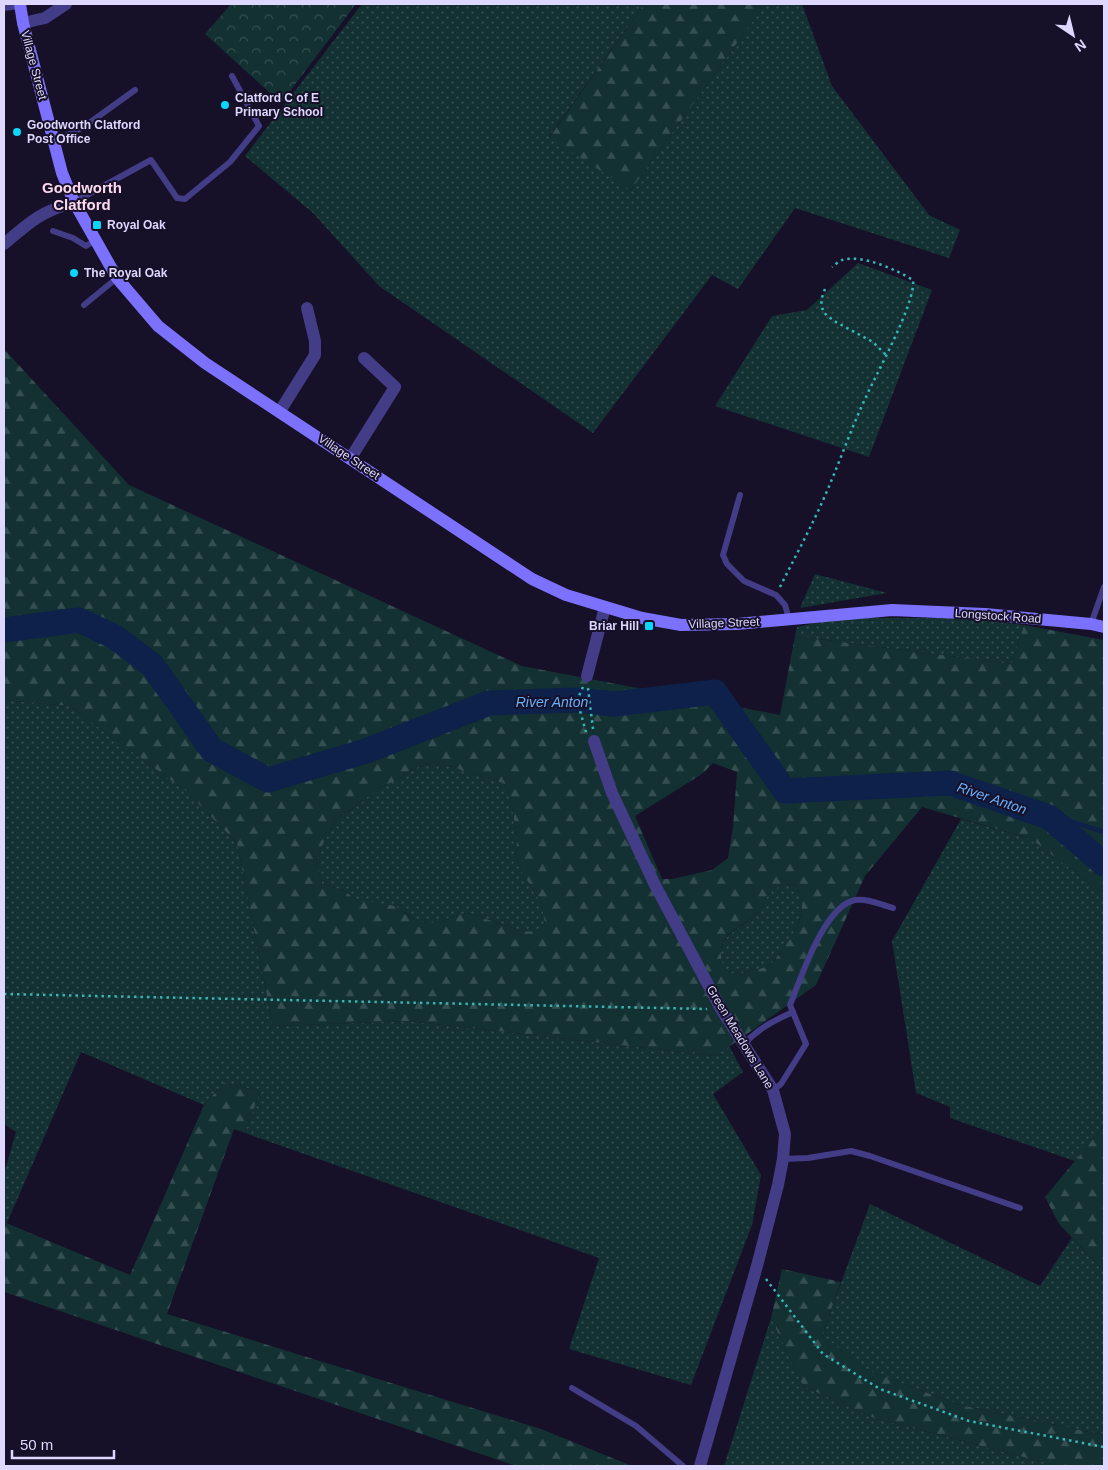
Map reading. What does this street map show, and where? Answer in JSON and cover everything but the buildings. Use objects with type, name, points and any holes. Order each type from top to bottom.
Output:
[{"type":"street","points":[[22,23],[45,18],[66,4]]},
{"type":"street","name":"Village Street","points":[[20,5],[22,23],[62,173],[74,202],[118,278],[158,326],[205,364],[280,411],[532,579],[566,596],[642,618],[681,624],[737,624],[892,610]]},
{"type":"street","points":[[4,244],[36,217],[52,208],[74,202]]},
{"type":"street","points":[[280,411],[314,355],[315,341],[308,308]]},
{"type":"street","points":[[350,458],[395,387],[364,358]]},
{"type":"street","points":[[587,676],[605,607]]},
{"type":"street","name":"Longstock Road","points":[[892,610],[985,614],[1091,624],[1104,627]]},
{"type":"street","name":"Green Meadows Lane","points":[[595,744],[612,793],[655,885],[721,1010],[772,1090],[785,1134],[784,1159],[757,1266],[700,1466]]},
{"type":"lane","points":[[4,8],[20,5]]},
{"type":"lane","points":[[74,202],[151,160],[177,198],[185,199],[215,176],[230,162],[259,126],[232,76]]},
{"type":"lane","points":[[54,142],[85,126],[135,90]]},
{"type":"lane","points":[[53,231],[73,238],[86,246],[97,240]]},
{"type":"lane","points":[[84,305],[118,278]]},
{"type":"lane","points":[[740,494],[723,555],[726,564],[744,581],[776,595],[785,605],[789,619]]},
{"type":"lane","points":[[1091,624],[1104,587]]},
{"type":"lane","points":[[772,1090],[781,1084],[806,1044],[790,1005],[820,934],[842,904],[856,900],[869,900],[893,908]]},
{"type":"lane","points":[[744,1044],[756,1031],[772,1021],[793,1012]]},
{"type":"lane","points":[[784,1159],[808,1158],[851,1151],[1020,1208]]},
{"type":"lane","points":[[572,1388],[636,1426],[683,1466]]},
{"type":"path","points":[[776,595],[827,491],[851,431],[887,356],[914,285],[913,280],[879,264],[860,259],[842,260],[832,267]]},
{"type":"path","points":[[826,289],[821,300],[823,312],[834,321],[873,342],[887,356]]},
{"type":"path","points":[[587,676],[577,700],[588,740],[595,744]]},
{"type":"path","points":[[587,676],[595,744]]},
{"type":"path","points":[[4,994],[721,1010]]},
{"type":"path","points":[[757,1266],[823,1354],[880,1389],[969,1421],[1104,1447]]},
{"type":"green space","points":[[231,4],[356,4],[281,103],[205,34]]},
{"type":"green space","points":[[362,4],[644,4],[549,137],[631,190],[765,4],[802,4],[832,86],[929,215],[960,230],[949,258],[795,208],[738,289],[712,275],[593,433],[379,286],[313,213],[245,156]]},
{"type":"green space","points":[[644,4],[765,4],[631,190],[549,138]]},
{"type":"green space","points":[[858,263],[932,290],[869,457],[715,406],[772,316],[807,310]]},
{"type":"green space","points":[[4,349],[129,485],[522,666],[780,715],[795,636],[1012,664],[1024,625],[1104,640],[1104,894],[1031,839],[922,807],[865,876],[816,985],[716,1056],[409,1021],[273,1026],[237,843],[187,792],[70,706],[4,700]],"holes":[[[713,763],[737,772],[733,827],[728,858],[712,870],[672,879],[662,879],[635,816],[702,774]],[[435,764],[455,767],[503,783],[509,791],[517,836],[516,858],[522,872],[542,904],[545,925],[540,929],[523,931],[467,913],[439,922],[419,922],[395,906],[355,899],[345,891],[322,884],[317,861],[320,850],[335,821],[343,813],[352,809],[379,788],[423,765]],[[785,884],[795,885],[800,894],[802,911],[792,936],[775,960],[768,966],[737,974],[728,971],[722,962],[721,955],[721,948],[725,939],[756,915],[767,897],[775,889]]]},
{"type":"green space","points":[[815,574],[887,593],[800,608]]},
{"type":"green space","points":[[838,618],[962,618],[1024,625],[1012,664],[795,636],[797,627]]},
{"type":"green space","points":[[4,700],[70,706],[187,792],[237,843],[273,1026],[409,1021],[716,1056],[729,1046],[743,1072],[713,1094],[761,1175],[752,1225],[691,1385],[569,1349],[599,1258],[245,1133],[260,1091],[224,1083],[204,1105],[81,1052],[7,1223],[4,1222],[4,1173],[16,1132],[4,1124]]},
{"type":"green space","points":[[435,764],[455,767],[503,783],[509,791],[517,836],[516,858],[522,872],[542,904],[545,925],[538,931],[523,931],[467,913],[439,922],[418,922],[405,912],[355,899],[345,891],[322,884],[317,861],[320,850],[335,821],[343,813],[352,809],[379,788],[395,781],[411,770],[423,765]]},
{"type":"green space","points":[[961,819],[1031,839],[1104,894],[1104,1126],[1075,1161],[950,1118],[950,1107],[916,1093],[892,941]]},
{"type":"green space","points":[[785,884],[795,885],[802,903],[800,920],[792,936],[775,960],[768,966],[736,974],[727,971],[724,968],[721,955],[721,947],[726,938],[763,907],[767,897],[777,887]]},
{"type":"green space","points":[[224,1083],[260,1091],[245,1133],[234,1129],[167,1314],[541,1429],[632,1466],[516,1466],[4,1292],[4,1222],[130,1275],[204,1105]]},
{"type":"green space","points":[[1104,1126],[1104,1271],[1059,1224],[1045,1197]]},
{"type":"green space","points":[[870,1204],[1040,1286],[1072,1238],[1104,1271],[1104,1435],[960,1405],[866,1370],[822,1335]]},
{"type":"green space","points":[[782,1269],[841,1282],[822,1335],[866,1370],[960,1405],[1104,1435],[1104,1466],[1058,1466],[874,1418],[803,1386],[771,1318]]},
{"type":"green space","points":[[771,1318],[803,1386],[874,1418],[1058,1466],[724,1466]]},
{"type":"waterway","name":"River Anton","points":[[4,630],[79,620],[115,637],[152,665],[212,750],[268,780],[366,751],[489,703],[577,700],[615,704],[715,692],[785,791],[950,783],[1049,817],[1104,864]]},
{"type":"waterway","name":"River Anton","points":[[950,783],[1104,832]]},
{"type":"place","name":"Clatford C of E Primary School","points":[[225,105]]},
{"type":"place","name":"Goodworth Clatford Post Office","points":[[17,132]]},
{"type":"place","name":"Royal Oak","points":[[97,225]]},
{"type":"place","name":"The Royal Oak","points":[[74,273]]},
{"type":"place","name":"Briar Hill","points":[[649,626]]},
{"type":"district","name":"Goodworth Clatford","points":[[82,196]]}]
